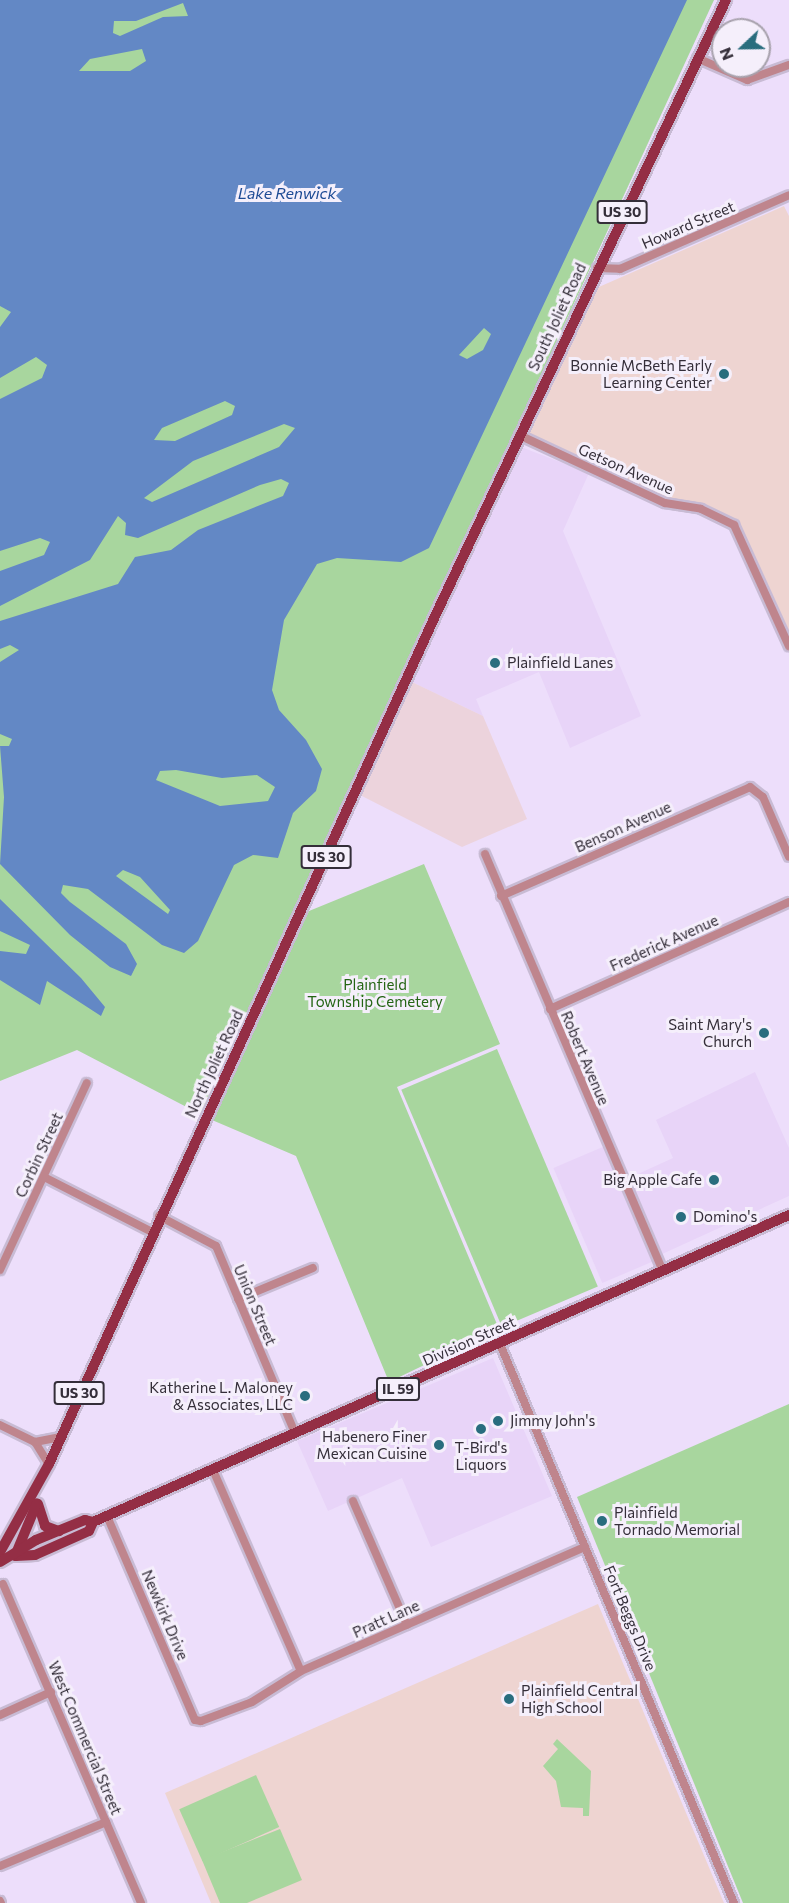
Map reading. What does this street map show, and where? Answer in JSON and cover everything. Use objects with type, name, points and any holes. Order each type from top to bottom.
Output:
[{"type":"main road","name":"South Joliet Road","points":[[421,649],[597,268],[726,0]]},
{"type":"main road","name":"North Joliet Road","points":[[15,1556],[60,1437],[159,1216],[421,649]]},
{"type":"main road","name":"Division Street","points":[[15,1556],[59,1531],[85,1520],[93,1522],[107,1516],[789,1215]]},
{"type":"main road","name":"North Joliet Road","points":[[0,1552],[36,1498]]},
{"type":"main road","points":[[36,1498],[45,1526],[59,1531]]},
{"type":"main road","name":"Division Street","points":[[15,1556],[35,1555],[89,1531],[93,1522]]},
{"type":"main road","points":[[0,1562],[15,1556]]},
{"type":"street","points":[[697,58],[747,80],[789,65]]},
{"type":"street","name":"Howard Street","points":[[597,268],[620,269],[789,195]]},
{"type":"street","name":"Getson Avenue","points":[[519,435],[665,503],[701,508],[734,525],[789,646]]},
{"type":"street","name":"Benson Avenue","points":[[501,896],[744,788],[756,789],[789,857]]},
{"type":"street","name":"Robert Avenue","points":[[485,854],[663,1272]]},
{"type":"street","name":"Frederick Avenue","points":[[550,1009],[789,902]]},
{"type":"street","name":"Corbin Street","points":[[0,1270],[87,1083]]},
{"type":"street","points":[[44,1177],[152,1232]]},
{"type":"street","name":"Union Street","points":[[159,1216],[216,1246],[295,1433]]},
{"type":"street","points":[[238,1299],[313,1268]]},
{"type":"street","name":"Fort Beggs Drive","points":[[500,1344],[734,1903]]},
{"type":"street","points":[[0,1425],[35,1442],[49,1464]]},
{"type":"street","points":[[35,1442],[60,1437]]},
{"type":"street","points":[[213,1470],[302,1671]]},
{"type":"street","points":[[353,1501],[407,1625]]},
{"type":"street","name":"Newkirk Drive","points":[[107,1516],[195,1720],[201,1722]]},
{"type":"street","name":"Pratt Lane","points":[[201,1722],[252,1702],[302,1671],[585,1547]]},
{"type":"street","name":"West Commercial Street","points":[[3,1584],[141,1903]]},
{"type":"street","points":[[0,1715],[51,1692]]},
{"type":"street","points":[[0,1866],[106,1822]]},
{"type":"shaded area","points":[[784,206],[789,216],[789,641],[732,519],[703,505],[671,500],[526,433],[592,290]]},
{"type":"shaded area","points":[[521,447],[589,473],[563,531],[641,716],[570,748],[539,672],[476,699],[483,716],[412,682]]},
{"type":"shaded area","points":[[412,682],[483,716],[527,819],[462,847],[360,795]]},
{"type":"shaded area","points":[[755,1072],[789,1148],[789,1196],[660,1255],[627,1179],[673,1158],[656,1120]]},
{"type":"shaded area","points":[[605,1146],[654,1261],[602,1283],[553,1168]]},
{"type":"shaded area","points":[[493,1358],[552,1496],[431,1547],[402,1478],[328,1511],[297,1441]]},
{"type":"shaded area","name":"Plainfield Central High School","points":[[598,1604],[724,1903],[211,1903],[165,1793]]},
{"type":"green space","name":"Lake Renwick","points":[[0,0],[714,0],[200,1114],[77,1050],[0,1081]]},
{"type":"green space","name":"Plainfield Township Cemetery","points":[[424,864],[500,1044],[397,1087],[499,1329],[389,1382],[296,1156],[212,1120],[309,911]]},
{"type":"green space","points":[[497,1049],[598,1286],[502,1327],[401,1090]]},
{"type":"green space","points":[[789,1404],[789,1903],[743,1903],[577,1497]]},
{"type":"green space","points":[[557,1739],[591,1771],[589,1816],[583,1816],[583,1808],[561,1807],[556,1781],[543,1766],[558,1749],[553,1744]]},
{"type":"green space","points":[[256,1775],[279,1827],[202,1861],[179,1809]]},
{"type":"green space","points":[[280,1829],[302,1880],[247,1903],[220,1903],[202,1860]]},
{"type":"water","name":"Lake Renwick","points":[[0,0],[687,0],[429,548],[401,562],[337,558],[317,564],[284,620],[272,690],[279,710],[306,740],[322,769],[316,791],[293,813],[278,858],[253,855],[234,865],[198,941],[184,953],[162,945],[88,889],[63,885],[61,893],[70,902],[126,944],[137,964],[131,976],[110,967],[70,935],[0,864],[4,797],[0,746],[9,746],[12,739],[0,734],[0,662],[19,650],[10,645],[0,649],[0,621],[118,584],[135,557],[171,550],[198,530],[283,496],[289,483],[281,479],[260,485],[138,538],[125,535],[126,523],[118,516],[90,560],[0,606],[0,571],[44,555],[50,542],[40,538],[0,551],[0,399],[42,378],[47,365],[36,357],[0,378],[0,327],[11,312],[0,306]],"holes":[[[183,3],[188,16],[163,17],[120,36],[113,33],[114,21],[136,21]],[[142,49],[146,61],[130,71],[79,71],[90,59]],[[484,328],[491,334],[483,350],[467,359],[459,355]],[[225,401],[235,406],[232,415],[175,441],[154,440],[162,428]],[[284,424],[295,428],[279,447],[152,502],[144,498],[193,461]],[[176,770],[222,778],[257,775],[275,787],[268,801],[220,806],[156,780],[160,771]],[[123,870],[140,877],[170,910],[168,914],[116,876]]]},
{"type":"water","points":[[0,899],[81,978],[105,1007],[101,1016],[47,981],[40,1005],[0,980],[0,951],[26,954],[30,945],[0,931]]},
{"type":"place","name":"Bonnie McBeth Early Learning Center","points":[[724,374]]},
{"type":"place","name":"Plainfield Lanes","points":[[495,663]]},
{"type":"place","name":"Saint Mary's Church","points":[[764,1033]]},
{"type":"place","name":"Big Apple Cafe","points":[[714,1180]]},
{"type":"place","name":"Domino's","points":[[681,1217]]},
{"type":"place","name":"Katherine L. Maloney & Associates, LLC","points":[[305,1396]]},
{"type":"place","name":"Jimmy John's","points":[[498,1421]]},
{"type":"place","name":"T-Bird's Liquors","points":[[481,1429]]},
{"type":"place","name":"Habenero Finer Mexican Cuisine","points":[[439,1445]]},
{"type":"place","name":"Plainfield Tornado Memorial","points":[[602,1521]]},
{"type":"place","name":"Plainfield Central High School","points":[[509,1699]]}]
